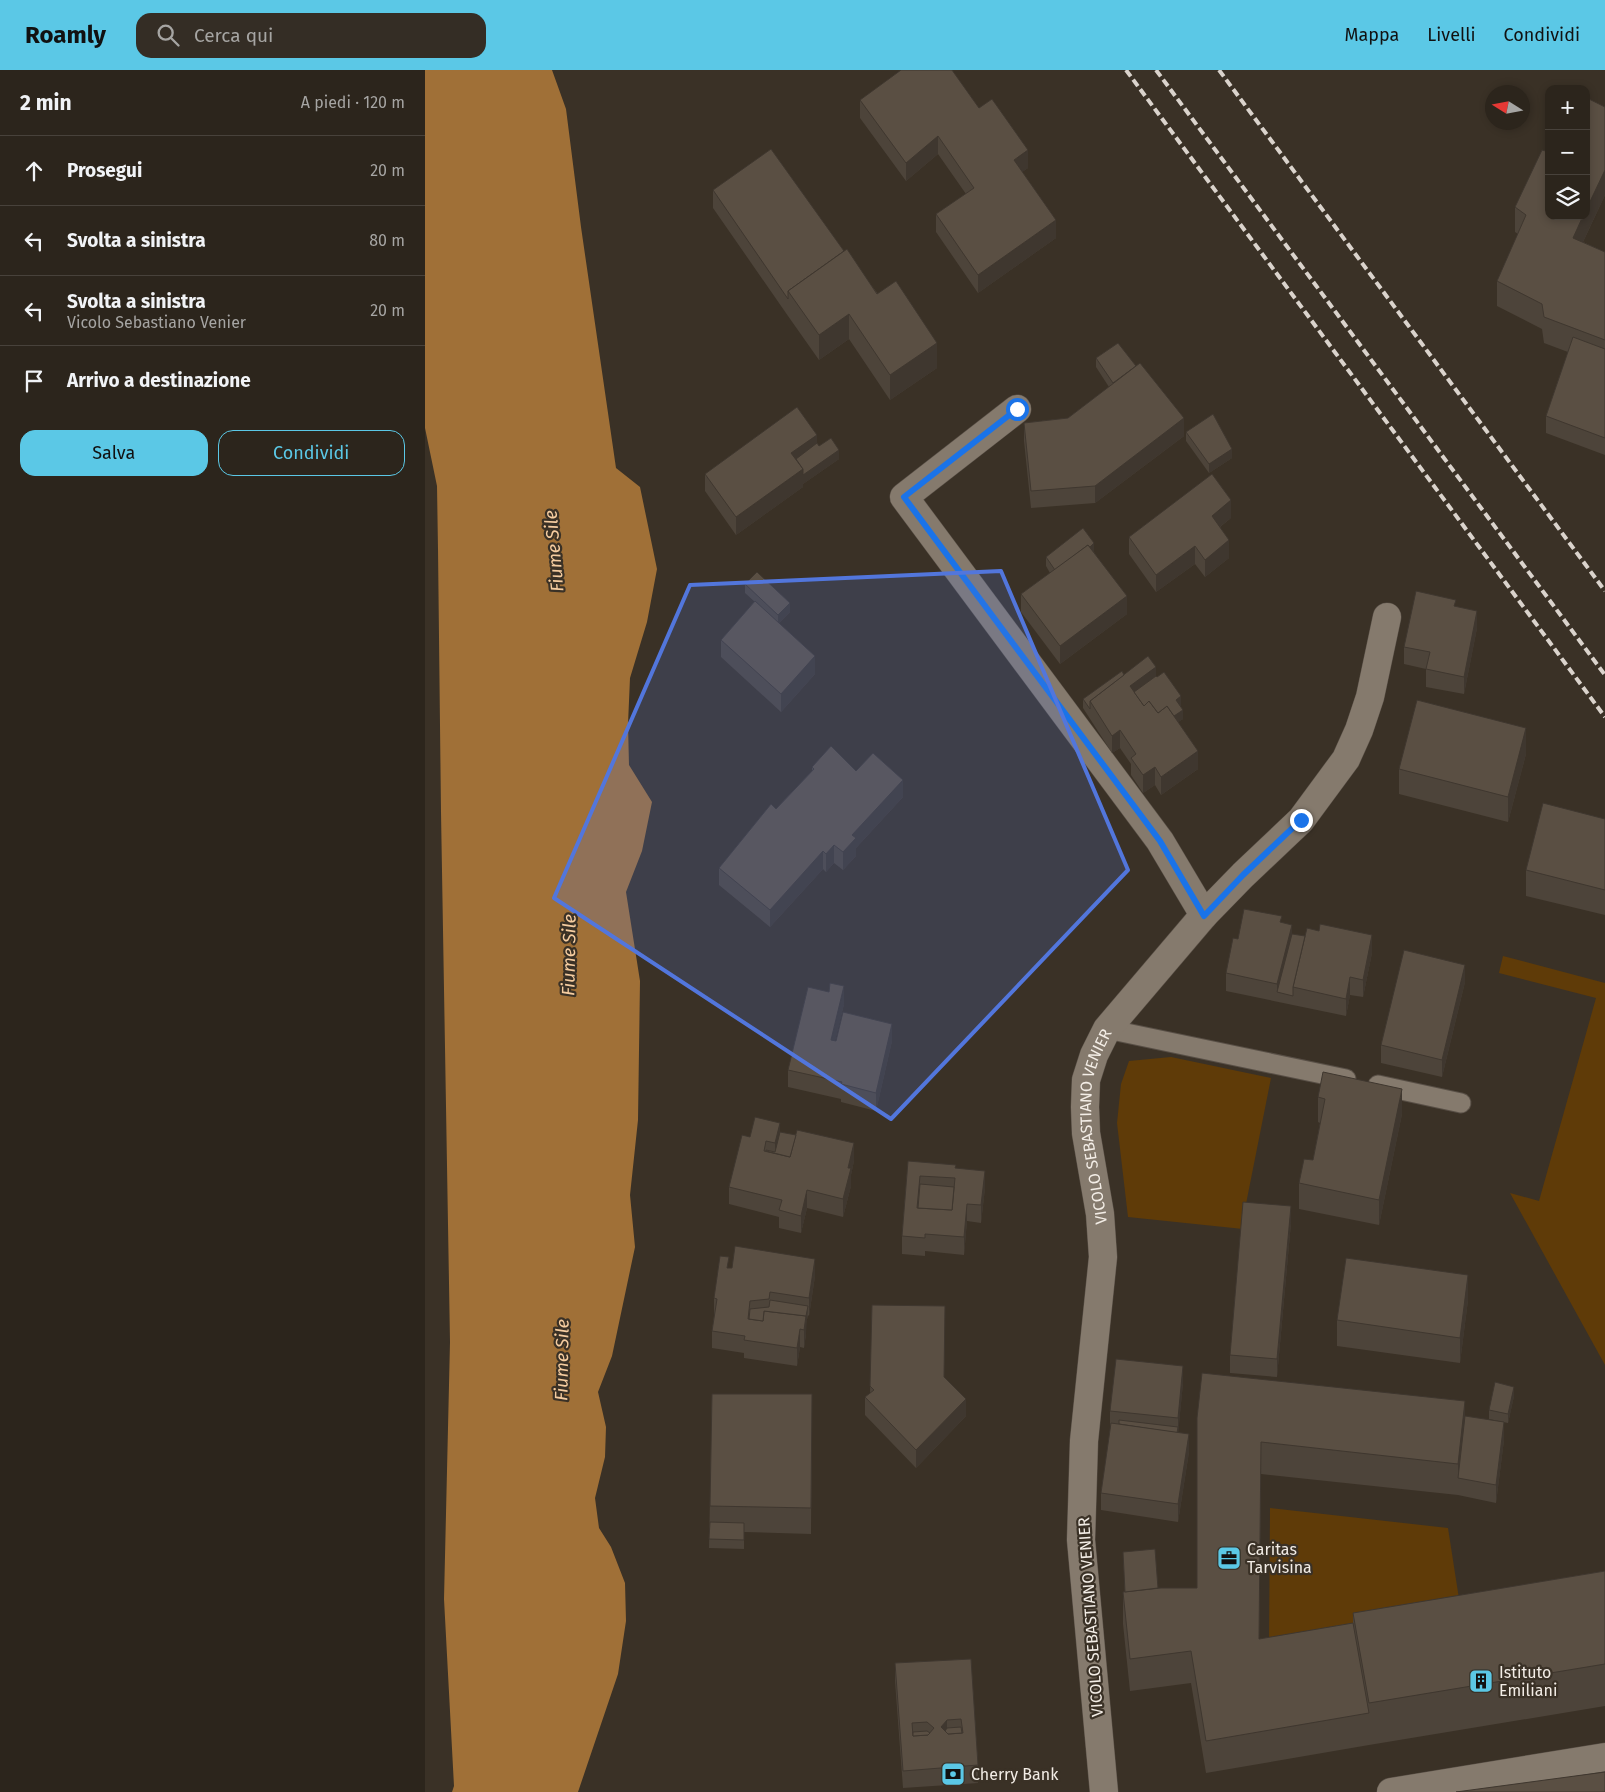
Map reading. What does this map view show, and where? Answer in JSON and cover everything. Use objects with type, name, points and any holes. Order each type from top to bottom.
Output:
[{"type":"street","points":[[1017,409],[904,497],[1160,841],[1204,916]]},
{"type":"street","name":"VICOLO SEBASTIANO VENIER","points":[[1104,1792],[1081,1540],[1084,1441],[1103,1257],[1100,1214],[1086,1133],[1086,1080],[1094,1055],[1107,1029],[1204,916],[1243,875],[1301,820],[1345,759],[1359,730],[1370,697],[1387,616]]},
{"type":"street","points":[[1391,1792],[1605,1756]]},
{"type":"lane","points":[[1107,1029],[1461,1103]]},
{"type":"highlighted area","points":[[1001,571],[1128,870],[891,1119],[554,898],[690,585]]},
{"type":"shaded area","points":[[1503,956],[1605,983],[1605,1365],[1510,1193],[1539,1201],[1596,998],[1499,973]]},
{"type":"shaded area","points":[[1171,1057],[1271,1078],[1243,1219],[1243,1229],[1128,1217],[1117,1123],[1121,1084],[1129,1061]]},
{"type":"shaded area","points":[[1270,1508],[1448,1528],[1464,1631],[1269,1644]]},
{"type":"water","name":"Fiume Sile","points":[[425,70],[552,70],[566,109],[616,468],[640,487],[657,569],[647,622],[630,678],[628,724],[629,765],[652,802],[642,851],[626,892],[640,981],[638,1120],[630,1195],[635,1247],[612,1356],[598,1392],[606,1427],[605,1457],[595,1498],[599,1528],[611,1547],[625,1583],[626,1621],[618,1674],[578,1792],[452,1792],[454,1786],[444,1599],[450,1342],[437,486],[425,428]]},
{"type":"building","points":[[901,70],[952,70],[979,108],[992,99],[1028,150],[1014,160],[1056,220],[978,275],[936,214],[974,188],[938,136],[906,163],[860,100]]},
{"type":"building","points":[[1590,100],[1605,107],[1605,170],[1590,202]]},
{"type":"building","points":[[771,149],[844,251],[788,291],[788,299],[713,190]]},
{"type":"building","points":[[1542,150],[1545,151],[1545,220],[1581,220],[1573,238],[1605,252],[1605,340],[1544,317],[1542,304],[1497,281],[1526,215],[1515,207]]},
{"type":"building","points":[[847,249],[877,294],[896,281],[937,343],[890,375],[849,314],[819,335],[788,291]]},
{"type":"building","points":[[1573,337],[1605,349],[1605,438],[1546,416]]},
{"type":"building","points":[[1118,343],[1136,366],[1113,383],[1096,358]]},
{"type":"building","points":[[1140,363],[1184,418],[1095,486],[1031,491],[1024,423],[1068,418]]},
{"type":"building","points":[[797,407],[817,435],[791,453],[803,469],[736,517],[705,474]]},
{"type":"building","points":[[1213,414],[1232,449],[1209,464],[1186,432]]},
{"type":"building","points":[[831,438],[839,450],[803,475],[803,469],[796,459],[817,443],[819,446]]},
{"type":"building","points":[[1212,474],[1231,500],[1212,516],[1229,540],[1205,560],[1195,546],[1156,575],[1129,537]]},
{"type":"building","points":[[1083,528],[1094,543],[1090,547],[1088,545],[1055,570],[1046,557]]},
{"type":"building","points":[[1088,545],[1127,596],[1060,646],[1021,594]]},
{"type":"building","points":[[757,572],[790,603],[778,615],[745,584]]},
{"type":"building","points":[[1416,591],[1456,600],[1454,606],[1477,611],[1464,677],[1426,669],[1430,652],[1404,647]]},
{"type":"building","points":[[755,601],[815,656],[781,694],[721,640]]},
{"type":"building","points":[[1148,656],[1156,667],[1130,686],[1144,706],[1149,701],[1158,713],[1167,706],[1198,751],[1161,777],[1155,767],[1143,775],[1131,758],[1136,754],[1120,730],[1112,736],[1090,701]]},
{"type":"building","points":[[1122,671],[1124,675],[1090,701],[1090,709],[1083,699]]},
{"type":"building","points":[[1164,672],[1181,696],[1176,700],[1183,710],[1174,716],[1167,706],[1158,713],[1149,701],[1144,706],[1134,692]]},
{"type":"building","points":[[1417,700],[1526,728],[1508,797],[1399,769]]},
{"type":"building","points":[[831,746],[856,771],[873,753],[903,780],[852,835],[856,838],[843,852],[834,845],[826,854],[823,851],[770,910],[719,868],[771,804],[776,809],[814,769],[812,767]]},
{"type":"building","points":[[1543,803],[1605,819],[1605,890],[1526,870]]},
{"type":"building","points":[[1244,909],[1282,916],[1280,922],[1292,925],[1277,984],[1226,973],[1233,938],[1238,939]]},
{"type":"building","points":[[1320,924],[1372,935],[1363,980],[1350,977],[1346,999],[1293,987],[1307,928],[1319,931]]},
{"type":"building","points":[[1292,934],[1305,936],[1293,987],[1293,996],[1277,992]]},
{"type":"building","points":[[1404,950],[1465,965],[1442,1060],[1381,1045]]},
{"type":"building","points":[[830,983],[844,986],[831,1040],[836,1041],[843,1012],[892,1024],[876,1093],[841,1084],[842,1082],[788,1070],[808,987],[829,992]]},
{"type":"building","points":[[1323,1072],[1402,1089],[1379,1200],[1299,1183],[1304,1159],[1313,1160],[1325,1099],[1318,1097]]},
{"type":"building","points":[[755,1117],[780,1123],[775,1143],[766,1141],[764,1151],[790,1157],[797,1130],[854,1143],[848,1168],[851,1168],[843,1199],[807,1190],[801,1216],[779,1210],[782,1200],[729,1187],[742,1135],[750,1137]]},
{"type":"building","points":[[780,1132],[796,1135],[790,1157],[766,1151],[775,1152]]},
{"type":"building","points":[[908,1161],[956,1165],[955,1168],[985,1171],[981,1205],[967,1204],[964,1237],[925,1234],[925,1238],[902,1236]],"holes":[[[920,1176],[955,1178],[952,1210],[917,1208]]]},
{"type":"building","points":[[920,1184],[954,1187],[952,1210],[918,1208]]},
{"type":"building","points":[[1243,1202],[1291,1206],[1277,1359],[1230,1355]]},
{"type":"building","points":[[735,1246],[815,1259],[809,1298],[770,1292],[769,1299],[750,1301],[748,1319],[763,1321],[764,1311],[806,1316],[804,1330],[800,1329],[797,1348],[744,1340],[745,1336],[712,1331],[717,1299],[714,1298],[720,1256],[729,1257],[727,1268],[732,1268]]},
{"type":"building","points":[[1346,1258],[1468,1275],[1460,1338],[1337,1320]]},
{"type":"building","points":[[770,1300],[808,1306],[806,1316],[764,1311],[763,1321],[749,1319],[750,1309],[769,1307]]},
{"type":"building","points":[[872,1305],[945,1306],[944,1377],[966,1399],[916,1450],[865,1397],[874,1390],[870,1386]]},
{"type":"building","points":[[1116,1359],[1183,1366],[1178,1418],[1110,1411]]},
{"type":"building","name":"Caritas Tarvisina","points":[[1202,1373],[1465,1401],[1458,1464],[1261,1442],[1259,1639],[1353,1623],[1369,1713],[1206,1741],[1191,1651],[1130,1659],[1123,1592],[1161,1588],[1197,1588],[1197,1418]]},
{"type":"building","points":[[1495,1382],[1514,1387],[1508,1414],[1489,1410]]},
{"type":"building","points":[[712,1394],[812,1394],[811,1508],[710,1506]]},
{"type":"building","points":[[1465,1416],[1504,1422],[1496,1485],[1458,1478]]},
{"type":"building","points":[[1119,1420],[1178,1427],[1177,1433],[1119,1424]]},
{"type":"building","points":[[1111,1423],[1189,1434],[1178,1504],[1101,1493]]},
{"type":"building","points":[[710,1522],[744,1523],[744,1540],[709,1539]]},
{"type":"building","points":[[1155,1549],[1158,1588],[1125,1592],[1123,1552]]},
{"type":"building","points":[[1605,1571],[1605,1664],[1369,1703],[1353,1613]]},
{"type":"building","points":[[971,1659],[978,1765],[903,1771],[895,1663]],"holes":[[[961,1719],[963,1733],[948,1734],[941,1727],[947,1720]],[[927,1722],[934,1728],[928,1735],[913,1736],[912,1723]]]},
{"type":"building","points":[[961,1727],[962,1733],[948,1734],[945,1731],[947,1728]]},
{"type":"building","points":[[927,1731],[930,1733],[928,1735],[913,1736],[913,1732]]},
{"type":"building","points":[[1605,1772],[1605,1792],[1456,1792]]},
{"type":"railway","points":[[1126,70],[1605,717]]},
{"type":"railway","points":[[1156,70],[1605,675]]},
{"type":"railway","points":[[1219,70],[1605,591]]},
{"type":"place","name":"Caritas Tarvisina","points":[[1229,1558]]},
{"type":"place","name":"Istituto Emiliani","points":[[1481,1681]]},
{"type":"place","name":"Cherry Bank","points":[[953,1774]]},
{"type":"route","points":[[1017,409],[904,497],[1160,841],[1204,916],[1243,875],[1301,820]]}]
